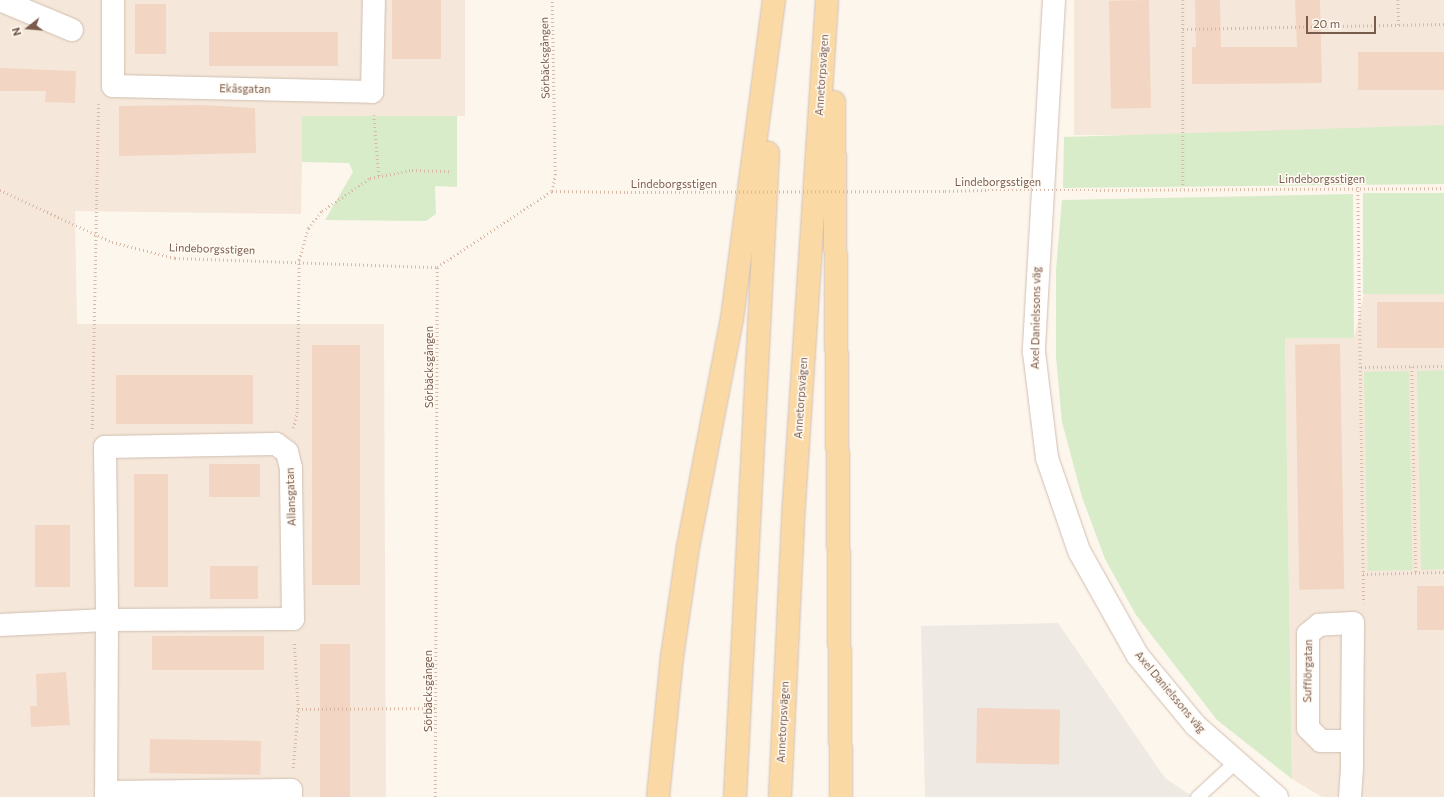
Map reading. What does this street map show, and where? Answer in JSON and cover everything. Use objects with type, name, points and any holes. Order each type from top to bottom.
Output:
[{"type":"main road","points":[[658,797],[672,657],[688,548],[732,319],[774,0]]},
{"type":"main road","points":[[734,797],[777,0]]},
{"type":"main road","name":"Annetorpsvägen","points":[[780,797],[794,504],[827,0]]},
{"type":"main road","points":[[836,0],[833,271],[841,797]]},
{"type":"street","points":[[0,0],[72,30]]},
{"type":"street","points":[[113,0],[113,86]]},
{"type":"street","points":[[372,92],[374,0]]},
{"type":"street","name":"Axel Danielssons väg","points":[[1054,0],[1034,345],[1038,405],[1048,458],[1079,551],[1118,626],[1159,683],[1234,763],[1277,797]]},
{"type":"street","name":"Ekåsgatan","points":[[113,86],[372,92]]},
{"type":"street","name":"Allansgatan","points":[[105,447],[276,444],[287,452],[291,468],[293,619]]},
{"type":"street","points":[[105,447],[107,620],[106,794],[291,793]]},
{"type":"street","points":[[0,625],[107,620],[293,619]]},
{"type":"street","points":[[1350,797],[1353,623]]},
{"type":"street","name":"Sufflörgatan","points":[[1352,741],[1321,741],[1308,728],[1308,634],[1319,625],[1353,623]]},
{"type":"lane","points":[[1197,797],[1234,763]]},
{"type":"path","name":"Sörbäcksgången","points":[[552,0],[555,175],[552,192]]},
{"type":"path","points":[[1183,0],[1183,188]]},
{"type":"path","points":[[1398,0],[1399,25]]},
{"type":"path","points":[[1183,30],[1444,24]]},
{"type":"path","points":[[105,447],[92,436],[98,86],[113,86]]},
{"type":"path","points":[[372,92],[379,176]]},
{"type":"path","points":[[287,452],[297,413],[299,260],[308,228],[322,211],[370,178],[412,170],[450,171]]},
{"type":"path","points":[[1353,623],[1364,603],[1358,187]]},
{"type":"path","name":"Lindeborgsstigen","points":[[552,192],[1096,190],[1358,187],[1444,188]]},
{"type":"path","name":"Lindeborgsstigen","points":[[0,190],[95,234],[139,251],[175,258],[299,260],[437,267]]},
{"type":"path","points":[[437,267],[552,192]]},
{"type":"path","name":"Sörbäcksgången","points":[[435,797],[437,267]]},
{"type":"path","points":[[1361,367],[1444,366]]},
{"type":"path","points":[[1412,367],[1416,573]]},
{"type":"path","points":[[1364,574],[1444,572]]},
{"type":"path","points":[[291,793],[298,709],[293,619]]},
{"type":"path","points":[[298,709],[436,708]]},
{"type":"shaded area","points":[[0,0],[465,0],[465,116],[303,117],[301,214],[75,211],[77,324],[384,324],[386,797],[0,797]]},
{"type":"shaded area","points":[[1074,0],[1444,0],[1444,135],[1074,135]]},
{"type":"shaded area","points":[[1364,294],[1444,294],[1444,797],[1322,797],[1292,779],[1285,338],[1354,338]]},
{"type":"shaded area","points":[[1058,623],[1165,778],[1193,797],[925,797],[921,626]]},
{"type":"green space","points":[[302,116],[457,116],[457,187],[435,186],[436,214],[426,221],[325,220],[353,172],[349,163],[302,162]]},
{"type":"green space","points":[[1444,125],[1444,184],[1063,188],[1064,137]]},
{"type":"green space","points":[[1363,193],[1444,193],[1444,294],[1363,294]]},
{"type":"green space","points":[[1353,194],[1354,338],[1285,338],[1292,779],[1217,720],[1136,615],[1105,559],[1082,497],[1062,422],[1056,357],[1056,270],[1062,200]]},
{"type":"green space","points":[[1444,370],[1444,569],[1421,570],[1417,371]]},
{"type":"green space","points":[[1409,371],[1412,570],[1367,571],[1364,372]]},
{"type":"building","points":[[392,0],[441,0],[441,59],[392,59]]},
{"type":"building","points":[[1149,0],[1151,108],[1111,109],[1109,1]]},
{"type":"building","points":[[1195,0],[1220,0],[1221,47],[1297,47],[1295,0],[1320,0],[1322,83],[1192,84],[1192,47],[1196,47]]},
{"type":"building","points":[[135,4],[166,4],[166,54],[135,54]]},
{"type":"building","points":[[209,32],[338,32],[338,66],[209,66]]},
{"type":"building","points":[[1358,52],[1444,52],[1444,90],[1358,90]]},
{"type":"building","points":[[0,68],[76,71],[75,103],[45,102],[46,91],[0,91]]},
{"type":"building","points":[[203,105],[255,108],[256,153],[119,156],[119,106]]},
{"type":"building","points":[[1377,302],[1444,302],[1444,348],[1377,348]]},
{"type":"building","points":[[1340,344],[1344,589],[1299,590],[1295,345]]},
{"type":"building","points":[[312,345],[360,345],[360,585],[312,585]]},
{"type":"building","points":[[116,375],[253,375],[253,424],[116,424]]},
{"type":"building","points":[[209,464],[260,464],[260,497],[209,497]]},
{"type":"building","points":[[134,474],[168,474],[168,587],[134,587]]},
{"type":"building","points":[[35,525],[70,525],[70,587],[35,587]]},
{"type":"building","points":[[210,566],[258,566],[258,599],[210,599]]},
{"type":"building","points":[[1417,586],[1444,586],[1444,630],[1417,630]]},
{"type":"building","points":[[152,636],[264,636],[264,670],[152,670]]},
{"type":"building","points":[[320,644],[350,644],[350,797],[320,797]]},
{"type":"building","points":[[66,672],[70,725],[31,727],[30,706],[37,706],[36,674]]},
{"type":"building","points":[[977,708],[1060,709],[1059,764],[976,763]]},
{"type":"building","points":[[150,739],[261,741],[260,775],[149,773]]}]
